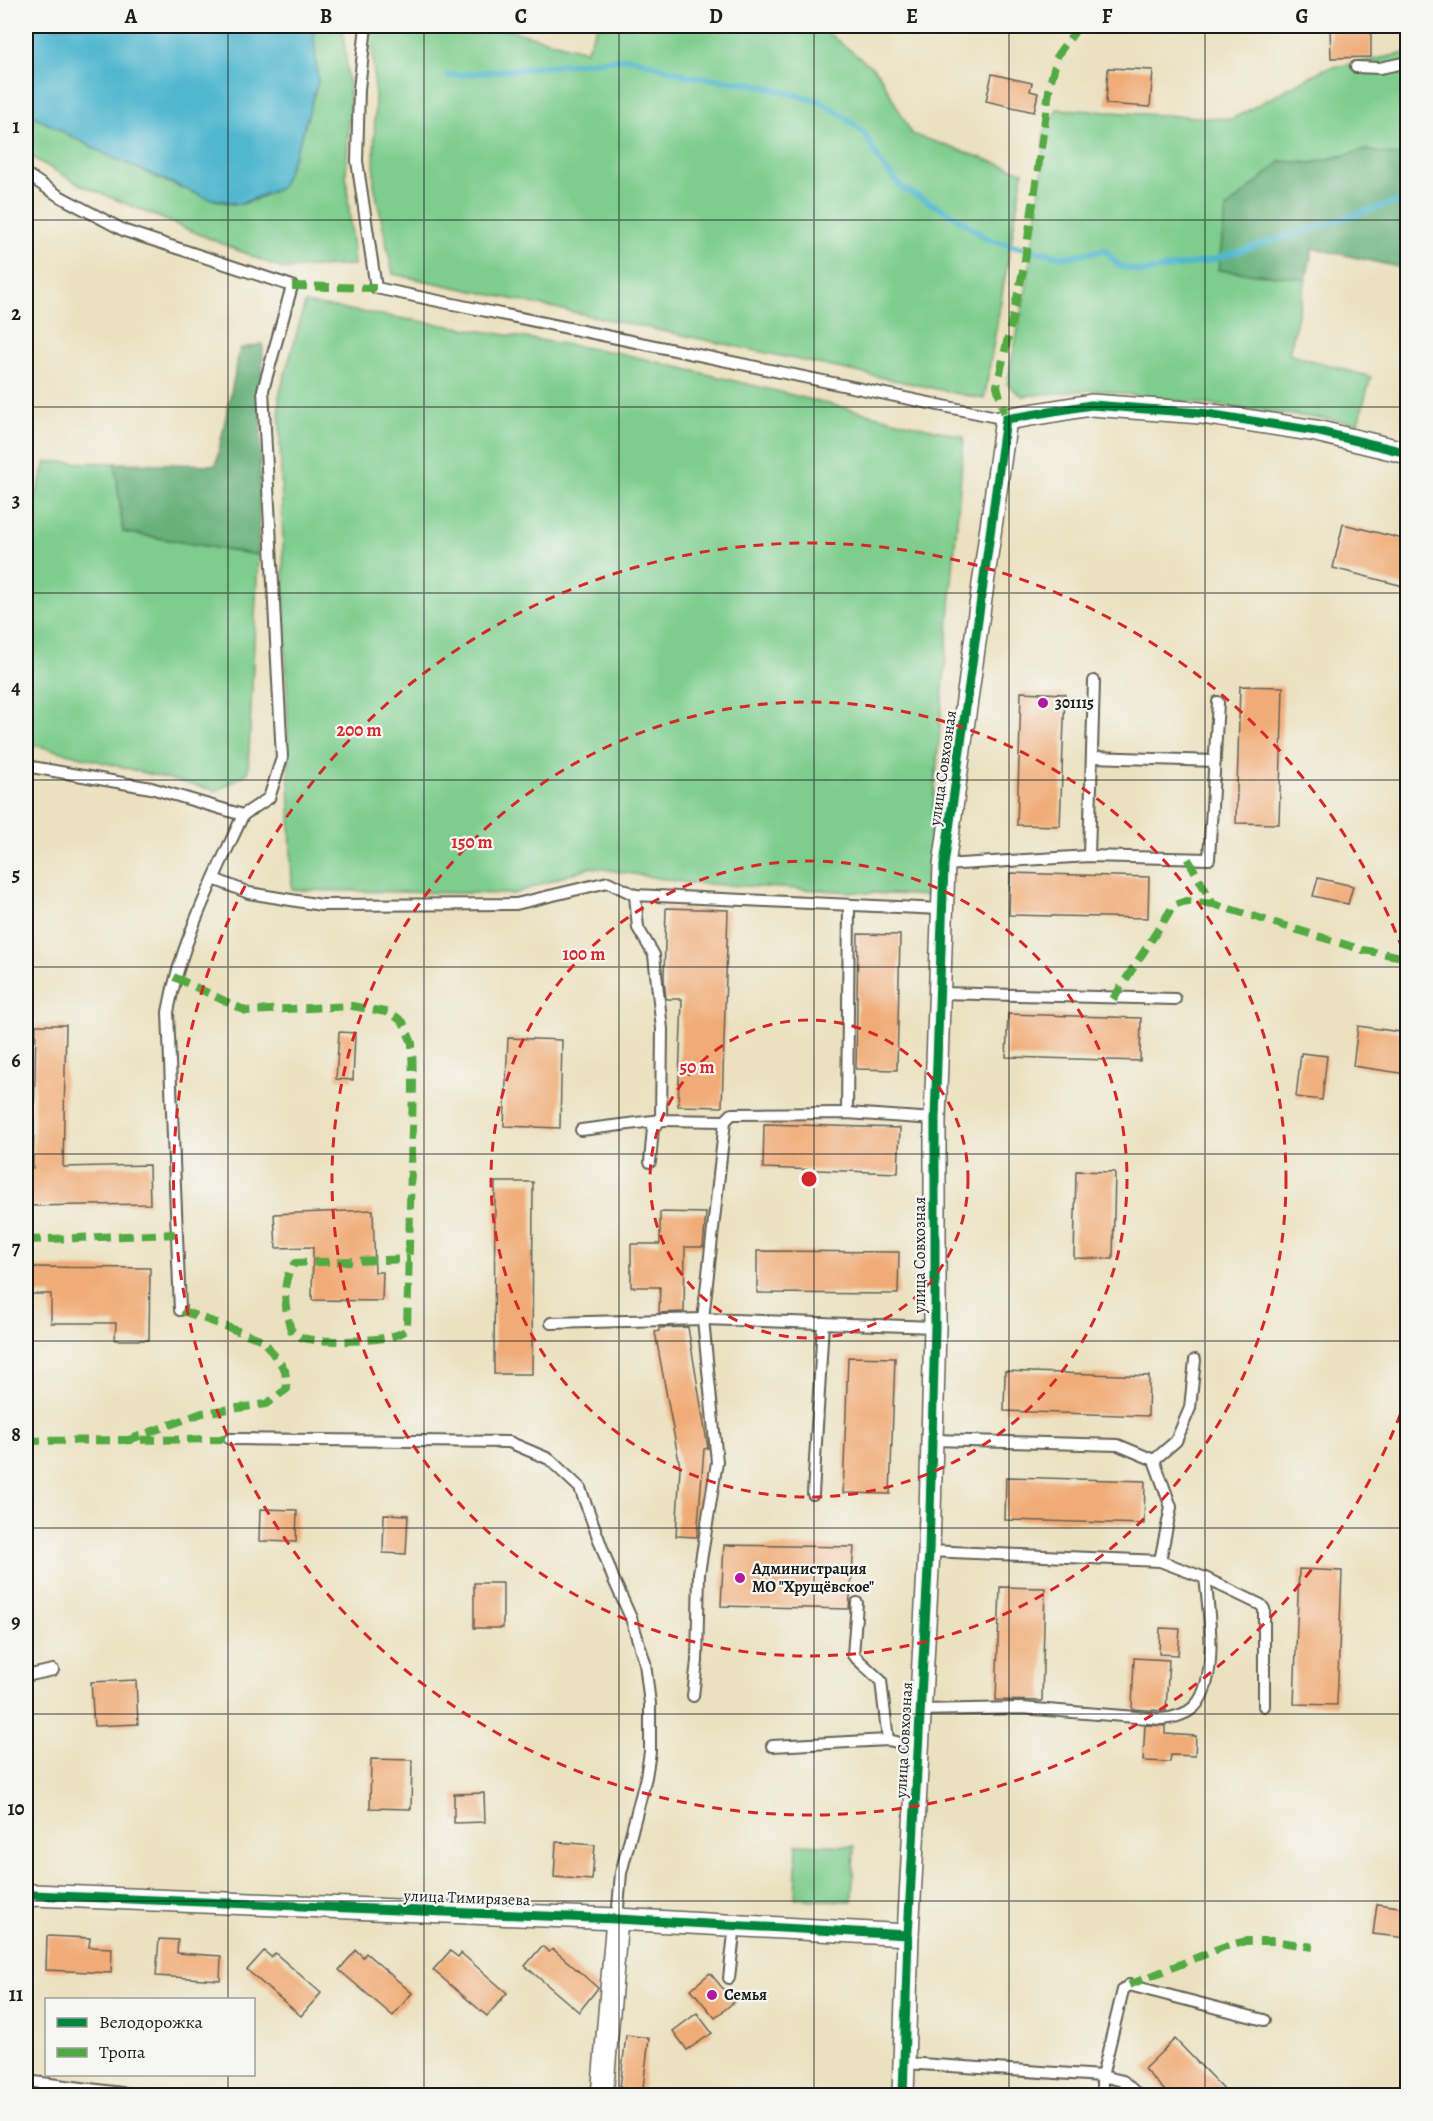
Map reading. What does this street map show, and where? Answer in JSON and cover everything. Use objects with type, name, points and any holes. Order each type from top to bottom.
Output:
[{"type":"street","points":[[1006,419],[1092,405],[1201,413],[1316,431],[1407,453]]},
{"type":"street","name":"улица Совхозная","points":[[903,2096],[908,1935],[929,1551],[935,1327],[935,1119],[941,993],[941,909],[944,865],[1006,419]]},
{"type":"street","name":"улица Тимирязева","points":[[26,1898],[33,1895],[617,1919],[908,1935]]},
{"type":"street","points":[[602,2096],[617,1919]]},
{"type":"lane","points":[[366,26],[359,90],[357,161],[376,288],[1006,419]]},
{"type":"lane","points":[[1356,67],[1380,68],[1407,62]]},
{"type":"lane","points":[[26,174],[68,201],[125,231],[292,286],[263,390],[282,758],[268,798],[243,815],[214,879],[174,976],[168,1012],[180,1311]]},
{"type":"lane","points":[[1089,856],[1094,681]]},
{"type":"lane","points":[[944,865],[1089,856],[1209,859],[1218,702]]},
{"type":"lane","points":[[1092,757],[1215,761]]},
{"type":"lane","points":[[26,766],[151,788],[243,815]]},
{"type":"lane","points":[[214,879],[249,893],[321,905],[521,904],[608,882],[636,895],[941,909]]},
{"type":"lane","points":[[636,895],[638,928],[654,955],[662,1029],[661,1120],[653,1128],[650,1162]]},
{"type":"lane","points":[[847,1113],[849,905]]},
{"type":"lane","points":[[941,993],[1175,999]]},
{"type":"lane","points":[[693,1696],[697,1661],[699,1573],[717,1462],[703,1319],[725,1121],[732,1114],[847,1113],[935,1119]]},
{"type":"lane","points":[[582,1130],[661,1120],[725,1121]]},
{"type":"lane","points":[[551,1323],[703,1319],[935,1327]]},
{"type":"lane","points":[[813,1494],[823,1323]]},
{"type":"lane","points":[[1154,1460],[1176,1441],[1190,1408],[1195,1360]]},
{"type":"lane","points":[[230,1439],[502,1441],[537,1451],[572,1478],[585,1498],[613,1578],[637,1633],[649,1690],[650,1752],[646,1777],[621,1873],[617,1919]]},
{"type":"lane","points":[[932,1440],[1118,1445],[1154,1460],[1171,1507],[1160,1561]]},
{"type":"lane","points":[[929,1551],[1160,1561],[1204,1578],[1261,1605],[1264,1609],[1264,1707]]},
{"type":"lane","points":[[920,1710],[1022,1708],[1161,1719],[1189,1711],[1196,1704],[1206,1683],[1209,1630],[1204,1578]]},
{"type":"lane","points":[[857,1603],[853,1655],[881,1681],[888,1740]]},
{"type":"lane","points":[[26,1676],[53,1670]]},
{"type":"lane","points":[[772,1746],[888,1740],[918,1747]]},
{"type":"lane","points":[[729,1978],[735,1926]]},
{"type":"lane","points":[[1102,2096],[1102,2076],[1123,1990],[1129,1985],[1264,2020]]},
{"type":"lane","points":[[905,2063],[1102,2076],[1123,2081],[1139,2096]]},
{"type":"lane","points":[[26,2081],[145,2096]]},
{"type":"green space","points":[[313,26],[338,26],[343,30],[350,101],[346,174],[354,265],[283,269],[81,185],[26,154],[26,112],[168,183],[199,195],[225,203],[242,204],[257,199],[281,188],[302,135],[317,82]]},
{"type":"green space","points":[[371,26],[494,26],[586,51],[597,26],[819,26],[878,72],[912,134],[1023,172],[984,399],[393,274],[374,185],[375,92]]},
{"type":"green space","points":[[1407,53],[1407,158],[1366,150],[1312,163],[1281,161],[1219,270],[1306,279],[1289,354],[1371,377],[1358,423],[1093,390],[1022,396],[1007,384],[1027,285],[1043,168],[1044,133],[1057,109],[1232,119],[1324,69]]},
{"type":"green space","points":[[1366,150],[1407,158],[1407,266],[1398,267],[1313,248],[1306,279],[1218,270],[1226,209],[1281,161],[1312,163]]},
{"type":"green space","points":[[305,303],[620,353],[964,437],[926,896],[688,883],[591,867],[513,894],[292,890],[279,396]]},
{"type":"green space","points":[[263,344],[258,555],[123,532],[115,463],[216,465],[240,349]]},
{"type":"green space","points":[[46,462],[115,463],[123,532],[258,555],[248,773],[217,791],[26,743],[26,529]]},
{"type":"green space","points":[[797,1844],[854,1846],[852,1901],[795,1899]]},
{"type":"water","points":[[26,26],[313,26],[318,82],[302,135],[281,188],[240,204],[207,198],[107,155],[26,112]]},
{"type":"building","points":[[1330,26],[1371,26],[1371,57],[1331,58]]},
{"type":"building","points":[[1108,68],[1153,70],[1150,107],[1106,104]]},
{"type":"building","points":[[992,74],[1032,83],[1030,91],[1038,93],[1034,112],[986,101]]},
{"type":"building","points":[[1343,524],[1407,540],[1407,587],[1333,568]]},
{"type":"building","points":[[1240,686],[1283,687],[1279,824],[1236,823]]},
{"type":"building","points":[[1021,692],[1065,694],[1060,826],[1017,825]]},
{"type":"building","points":[[1010,873],[1149,877],[1148,918],[1009,915]]},
{"type":"building","points":[[1318,878],[1353,886],[1348,904],[1313,896]]},
{"type":"building","points":[[666,908],[728,910],[722,1107],[678,1106],[682,999],[666,999],[664,978]]},
{"type":"building","points":[[858,934],[900,935],[897,1070],[856,1069]]},
{"type":"building","points":[[1008,1014],[1141,1018],[1140,1061],[1006,1057]]},
{"type":"building","points":[[36,1025],[66,1025],[63,1167],[149,1165],[150,1204],[26,1206],[26,1168],[33,1168]]},
{"type":"building","points":[[1358,1026],[1407,1033],[1407,1074],[1353,1066]]},
{"type":"building","points":[[339,1032],[355,1033],[353,1080],[336,1079]]},
{"type":"building","points":[[508,1038],[562,1040],[560,1128],[504,1126]]},
{"type":"building","points":[[1301,1053],[1327,1056],[1322,1100],[1296,1097]]},
{"type":"building","points":[[764,1124],[900,1128],[898,1173],[763,1168]]},
{"type":"building","points":[[1076,1171],[1115,1172],[1113,1259],[1074,1258]]},
{"type":"building","points":[[495,1182],[533,1182],[532,1374],[494,1374]]},
{"type":"building","points":[[373,1210],[375,1272],[383,1272],[382,1301],[312,1300],[313,1247],[276,1248],[274,1214]]},
{"type":"building","points":[[660,1212],[706,1213],[703,1247],[685,1247],[684,1312],[659,1313],[660,1287],[631,1287],[631,1244],[660,1244]]},
{"type":"building","points":[[757,1251],[899,1252],[898,1294],[757,1293]]},
{"type":"building","points":[[26,1267],[150,1268],[149,1340],[115,1340],[116,1323],[51,1323],[51,1294],[26,1294]]},
{"type":"building","points":[[688,1327],[708,1448],[704,1449],[697,1537],[676,1536],[680,1467],[655,1332],[659,1331],[659,1328]]},
{"type":"building","points":[[848,1357],[895,1358],[890,1494],[843,1493]]},
{"type":"building","points":[[1005,1371],[1149,1376],[1148,1416],[1004,1411]]},
{"type":"building","points":[[1006,1477],[1145,1481],[1144,1524],[1005,1520]]},
{"type":"building","points":[[260,1509],[297,1510],[296,1542],[259,1541]]},
{"type":"building","points":[[384,1514],[408,1515],[406,1554],[383,1553]]},
{"type":"building","points":[[724,1545],[854,1547],[849,1609],[721,1606]]},
{"type":"building","points":[[1299,1569],[1342,1571],[1337,1705],[1294,1704]]},
{"type":"building","points":[[474,1583],[503,1583],[503,1628],[474,1628]]},
{"type":"building","points":[[1000,1587],[1045,1588],[1042,1701],[996,1700]]},
{"type":"building","points":[[1160,1628],[1180,1629],[1178,1655],[1159,1654]]},
{"type":"building","points":[[1134,1658],[1169,1660],[1166,1711],[1132,1709]]},
{"type":"building","points":[[136,1680],[138,1724],[94,1726],[91,1682]]},
{"type":"building","points":[[1145,1725],[1165,1726],[1165,1734],[1196,1736],[1195,1756],[1171,1755],[1170,1762],[1143,1761]]},
{"type":"building","points":[[371,1759],[412,1760],[411,1809],[370,1808]]},
{"type":"building","points":[[484,1793],[485,1822],[454,1823],[454,1794]]},
{"type":"building","points":[[556,1842],[595,1845],[592,1880],[554,1877]]},
{"type":"building","points":[[1377,1904],[1407,1908],[1407,1938],[1373,1934]]},
{"type":"building","points":[[47,1936],[90,1938],[89,1947],[112,1948],[111,1973],[46,1970]]},
{"type":"building","points":[[159,1939],[178,1940],[177,1953],[221,1956],[220,1980],[156,1976]]},
{"type":"building","points":[[542,1946],[549,1952],[553,1949],[598,1988],[579,2012],[525,1966]]},
{"type":"building","points":[[356,1950],[363,1957],[366,1953],[412,1993],[393,2016],[339,1970]]},
{"type":"building","points":[[264,1951],[271,1957],[275,1953],[321,1993],[301,2016],[247,1970]]},
{"type":"building","points":[[450,1951],[458,1957],[461,1953],[507,1993],[487,2016],[433,1970]]},
{"type":"building","name":"Семья","points":[[710,1973],[734,2002],[715,2018],[691,1989]]},
{"type":"building","points":[[697,2013],[712,2033],[687,2050],[673,2031]]},
{"type":"building","points":[[626,2035],[649,2038],[642,2096],[619,2096]]},
{"type":"building","points":[[1175,2039],[1230,2096],[1170,2096],[1144,2069]]},
{"type":"waterway","points":[[448,76],[631,58],[689,76],[749,83],[819,101],[841,114],[864,133],[880,162],[902,188],[950,213],[989,240],[1064,257],[1105,250],[1119,266],[1143,272],[1208,261],[1392,203],[1408,201]]},
{"type":"marked path","points":[[1006,419],[997,386],[1024,267],[1050,84],[1058,54],[1079,26]]},
{"type":"marked path","points":[[292,286],[376,288]]},
{"type":"marked path","points":[[1188,859],[1213,904],[1363,950],[1408,958]]},
{"type":"marked path","points":[[1113,999],[1174,905],[1186,901],[1213,904]]},
{"type":"marked path","points":[[174,977],[246,1011],[352,1006],[391,1013],[403,1022],[412,1043],[413,1086],[407,1329],[400,1334],[388,1337],[357,1341],[312,1340],[303,1338],[291,1330],[285,1295],[287,1277],[295,1263],[410,1259]]},
{"type":"marked path","points":[[26,1240],[175,1234]]},
{"type":"marked path","points":[[126,1441],[202,1413],[266,1404],[287,1389],[285,1370],[263,1340],[180,1310]]},
{"type":"marked path","points":[[26,1441],[230,1439]]},
{"type":"marked path","points":[[1129,1985],[1223,1947],[1246,1941],[1274,1941],[1313,1947]]},
{"type":"cycle path","points":[[903,2096],[908,1935],[929,1551],[935,1327],[935,1119],[944,865],[1006,419],[1091,405],[1201,413],[1316,431],[1408,453]]},
{"type":"cycle path","points":[[26,1898],[33,1895],[617,1919],[908,1935]]},
{"type":"place","name":"301115","points":[[1043,703]]},
{"type":"place","name":"Администрация МО \"Хрущёвское\"","points":[[740,1578]]},
{"type":"place","name":"Семья","points":[[712,1995]]}]
